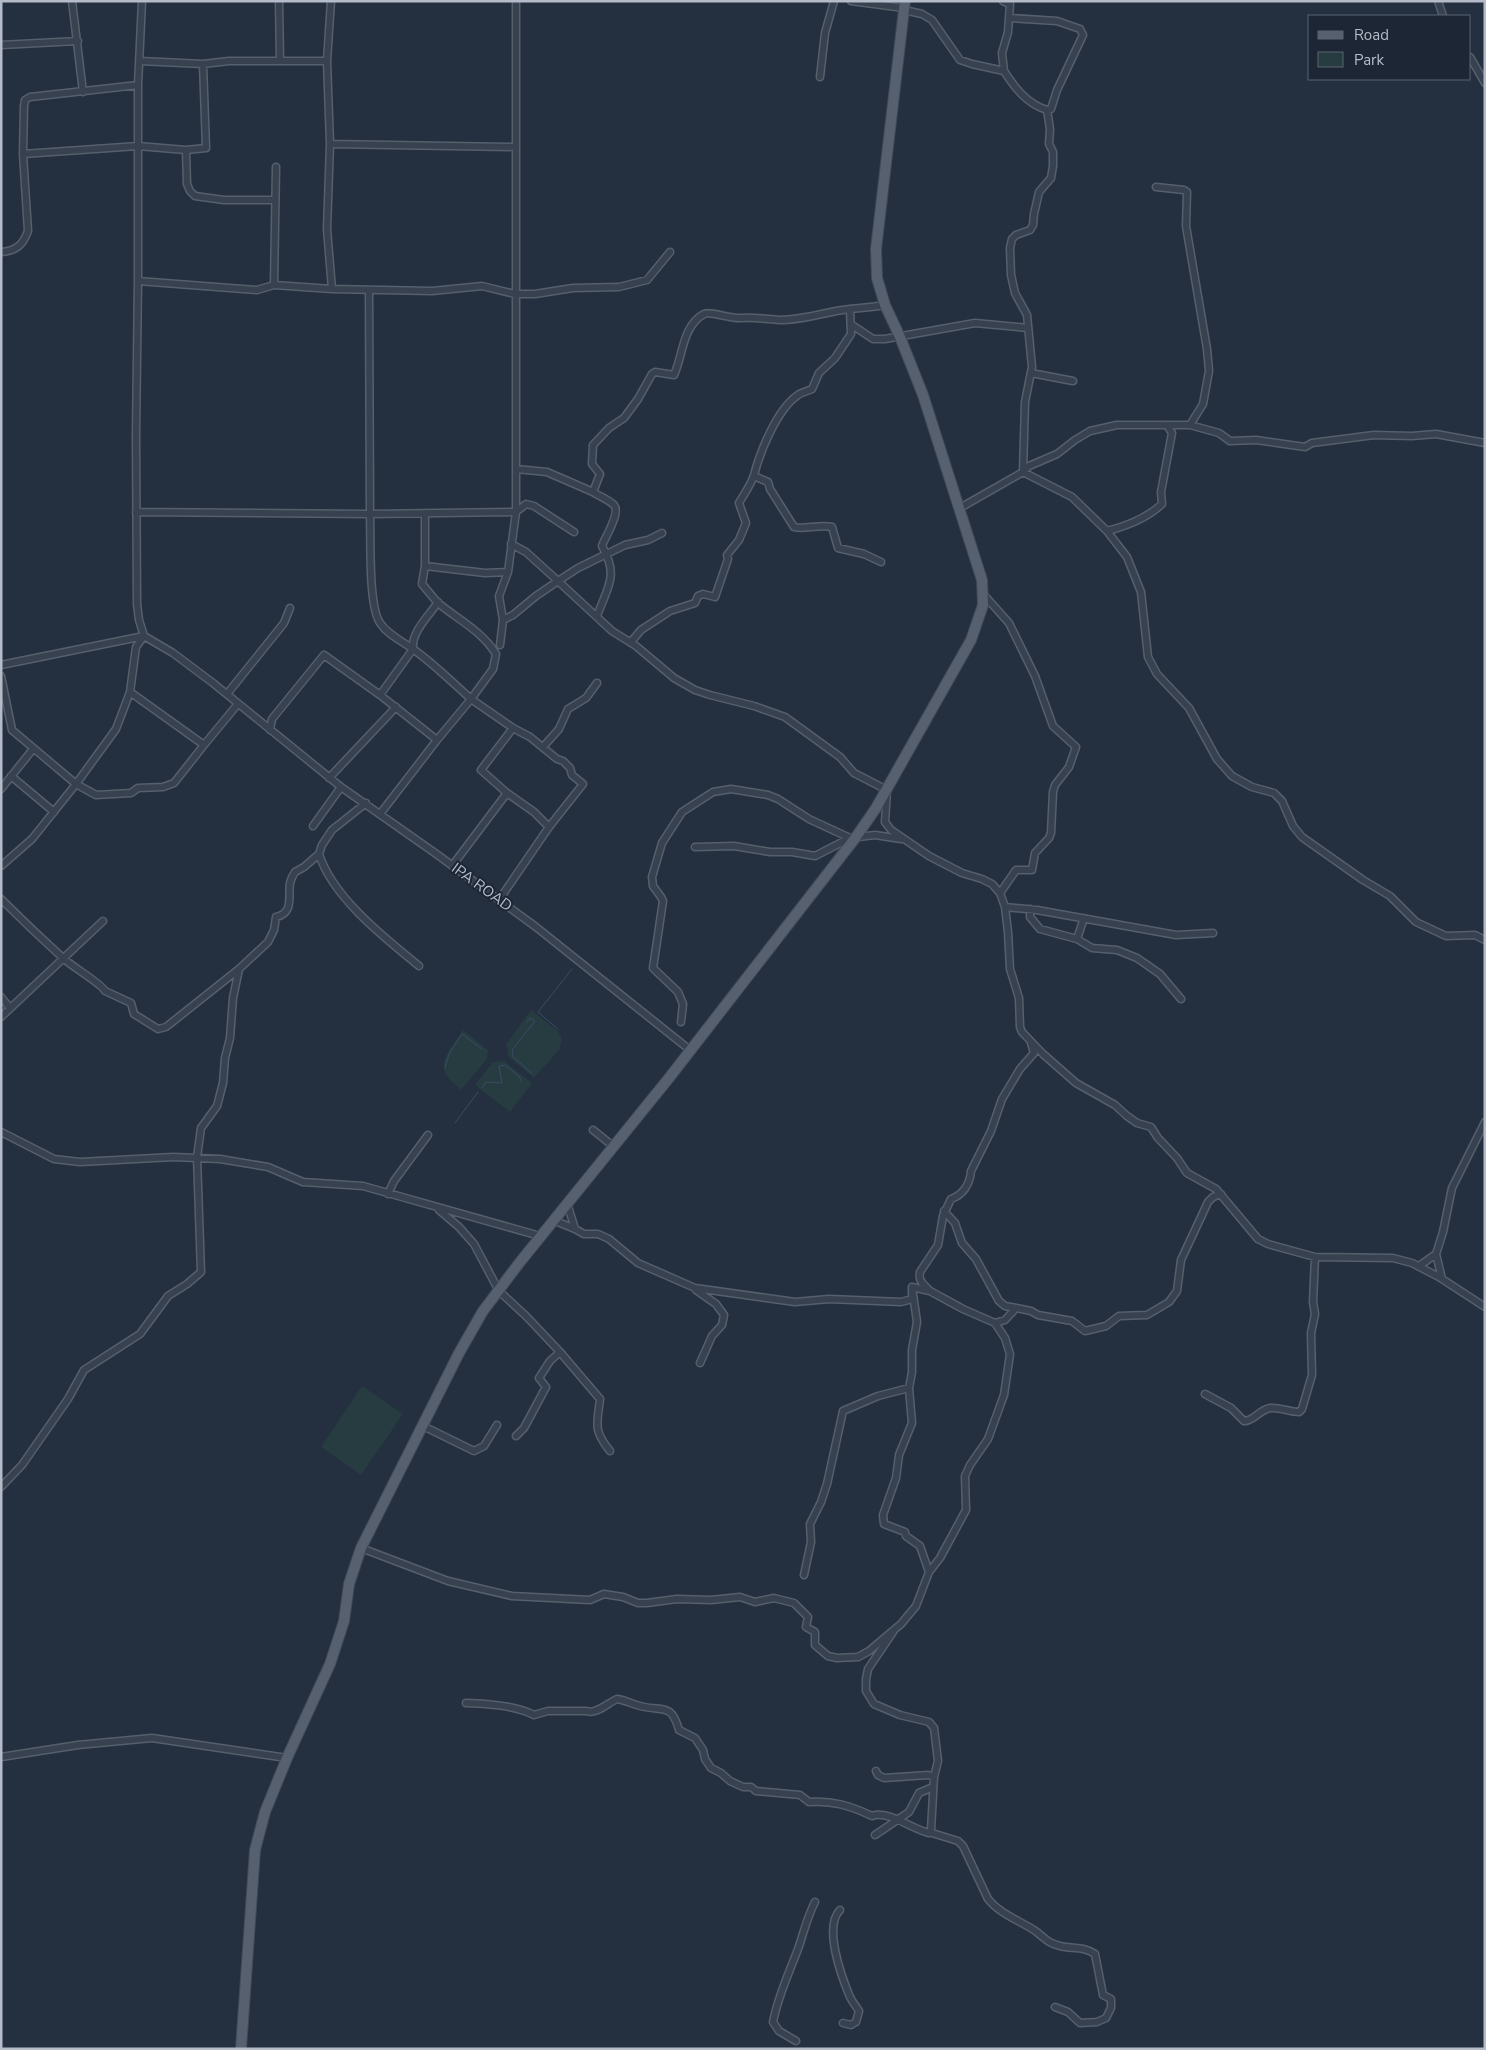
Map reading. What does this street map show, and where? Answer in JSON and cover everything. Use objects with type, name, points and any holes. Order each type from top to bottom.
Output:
[{"type":"main road","points":[[241,2049],[255,1850],[264,1812],[330,1664],[344,1621],[349,1584],[360,1548],[472,1328],[540,1236],[690,1050],[853,837],[886,790],[971,640],[979,619],[984,594],[982,580],[923,395],[885,305],[877,278],[876,249],[905,7]]},
{"type":"street","points":[[72,1],[83,92]]},
{"type":"street","points":[[142,1],[138,86],[136,512],[137,604],[144,636]]},
{"type":"street","points":[[279,1],[280,61]]},
{"type":"street","points":[[331,1],[327,61],[330,144],[327,229],[332,289]]},
{"type":"street","points":[[500,646],[503,620],[499,596],[508,572],[516,512],[516,1]]},
{"type":"street","points":[[820,77],[825,33],[834,1]]},
{"type":"street","points":[[851,1],[905,7],[922,14],[929,18],[960,60],[1004,71]]},
{"type":"street","points":[[1003,1],[1010,4],[1010,18],[1002,52],[1004,71],[1020,93],[1029,101],[1047,110]]},
{"type":"street","points":[[1438,1],[1443,15]]},
{"type":"street","points":[[1010,18],[1057,21],[1080,29],[1083,32],[1057,90],[1051,109],[1047,110]]},
{"type":"street","points":[[1,45],[78,41]]},
{"type":"street","points":[[1471,59],[1485,82]]},
{"type":"street","points":[[140,61],[203,64],[327,61]]},
{"type":"street","points":[[23,154],[138,146],[186,150],[206,148],[203,64]]},
{"type":"street","points":[[1,252],[17,248],[24,242],[28,231],[23,154],[25,100],[30,97],[138,86]]},
{"type":"street","points":[[1023,472],[1025,402],[1031,373],[1026,315],[1015,293],[1010,275],[1010,248],[1012,239],[1016,235],[1030,230],[1033,225],[1039,192],[1051,178],[1054,166],[1053,152],[1049,144],[1050,129],[1047,110]]},
{"type":"street","points":[[330,144],[516,147]]},
{"type":"street","points":[[186,150],[187,184],[190,191],[196,196],[224,200],[275,200]]},
{"type":"street","points":[[274,285],[276,167]]},
{"type":"street","points":[[1156,187],[1187,192],[1186,226],[1209,371],[1203,404],[1190,425]]},
{"type":"street","points":[[138,281],[257,290],[274,285],[332,289],[432,291],[482,286],[515,294],[549,293],[573,288],[599,289],[619,287],[647,280],[670,252]]},
{"type":"street","points":[[369,290],[370,514],[375,610],[380,623],[389,633],[413,649],[471,699],[512,728],[522,732],[566,764],[572,775],[583,784],[549,827],[499,900]]},
{"type":"street","points":[[593,492],[600,474],[592,464],[593,445],[609,428],[624,418],[638,400],[652,374],[674,375],[687,332],[704,314],[713,313],[727,318],[752,317],[779,320],[806,318],[850,309],[885,305]]},
{"type":"street","points":[[631,642],[641,630],[670,611],[695,603],[698,596],[703,594],[715,596],[728,558],[727,555],[739,540],[746,522],[740,503],[754,476],[755,466],[762,450],[775,424],[797,395],[812,389],[819,373],[835,358],[851,334],[850,309]]},
{"type":"street","points":[[852,325],[873,339],[900,337],[975,323],[1028,328]]},
{"type":"street","points":[[1031,373],[1073,381]]},
{"type":"street","points":[[960,508],[1023,472],[1029,466],[1057,454],[1090,431],[1117,425],[1190,425],[1218,433],[1230,441],[1256,440],[1305,447],[1312,444],[1374,435],[1412,436],[1436,434],[1485,443]]},
{"type":"street","points":[[1107,531],[1136,521],[1155,511],[1162,504],[1160,492],[1172,433],[1167,425]]},
{"type":"street","points":[[516,469],[547,472],[593,492],[614,506],[616,511],[609,533],[602,546],[612,565],[611,577],[596,616]]},
{"type":"street","points":[[1023,472],[1030,478],[1052,486],[1072,497],[1107,531],[1127,557],[1141,592],[1148,657],[1157,674],[1188,708],[1217,759],[1232,776],[1252,787],[1274,793],[1282,801],[1293,826],[1302,837],[1363,880],[1390,896],[1416,922],[1446,936],[1475,935],[1485,940]]},
{"type":"street","points":[[754,476],[768,482],[770,489],[794,527],[832,527],[838,548],[864,554],[881,562]]},
{"type":"street","points":[[136,512],[370,514],[516,512],[521,506],[530,504],[574,532]]},
{"type":"street","points":[[380,814],[493,669],[496,654],[476,630],[438,602],[422,584],[425,566],[425,513]]},
{"type":"street","points":[[503,620],[513,615],[558,580],[578,568],[624,545],[648,540],[662,533]]},
{"type":"street","points":[[511,544],[526,552],[612,631],[631,642],[674,678],[695,690],[754,706],[785,717],[840,757],[854,773],[886,790],[885,822],[891,830],[929,856],[962,873],[987,882],[1000,892],[1004,907],[1010,969],[1019,998],[1020,1028],[1043,1054],[1076,1082],[1115,1105],[1137,1123],[1151,1127],[1187,1173],[1216,1188],[1258,1239],[1282,1249],[1315,1257],[1393,1258],[1418,1266],[1485,1307]]},
{"type":"street","points":[[425,566],[485,573],[508,572]]},
{"type":"street","points":[[984,594],[1009,623],[1035,676],[1053,726],[1076,747],[1069,768],[1055,785],[1053,792],[1052,833],[1050,838],[1035,853],[1032,870],[1016,870],[1000,892]]},
{"type":"street","points":[[380,695],[413,649],[412,641],[438,602]]},
{"type":"street","points":[[227,694],[284,623],[290,608]]},
{"type":"street","points":[[1,665],[144,636]]},
{"type":"street","points":[[3,862],[32,839],[76,784],[116,729],[130,692],[136,647],[144,636]]},
{"type":"street","name":"IPA ROAD","points":[[144,636],[173,654],[227,694],[341,787],[366,803],[536,927],[690,1050]]},
{"type":"street","points":[[270,730],[272,719],[324,655],[396,707],[437,740]]},
{"type":"street","points":[[1,676],[12,730],[76,784],[96,795],[131,794],[138,788],[174,783],[238,704]]},
{"type":"street","points":[[543,747],[558,729],[568,708],[586,698],[597,683]]},
{"type":"street","points":[[130,692],[204,745]]},
{"type":"street","points":[[329,778],[396,707]]},
{"type":"street","points":[[512,728],[481,770],[507,794],[534,812],[549,827]]},
{"type":"street","points":[[1,789],[33,749]]},
{"type":"street","points":[[11,776],[54,812]]},
{"type":"street","points":[[313,826],[341,787]]},
{"type":"street","points":[[681,1022],[683,1004],[678,992],[653,968],[663,901],[653,886],[652,877],[662,843],[682,812],[713,792],[731,789],[768,795],[778,799],[808,819],[853,837]]},
{"type":"street","points":[[452,866],[507,794]]},
{"type":"street","points":[[1,899],[63,958],[92,981],[103,986],[105,991],[131,1003],[134,1014],[158,1029],[166,1027],[239,969],[268,942],[274,930],[276,917],[285,912],[289,907],[290,884],[295,872],[319,854],[322,845],[332,830],[366,803]]},
{"type":"street","points":[[696,846],[734,846],[770,852],[792,852],[815,856],[853,837],[875,835],[910,842]]},
{"type":"street","points":[[319,854],[330,877],[348,900],[383,936],[419,966]]},
{"type":"street","points":[[1004,907],[1030,908],[1176,935],[1213,932]]},
{"type":"street","points":[[1030,908],[1030,917],[1040,929],[1076,940],[1092,948],[1117,950],[1137,958],[1160,974],[1181,999]]},
{"type":"street","points":[[1076,940],[1084,918]]},
{"type":"street","points":[[1,1017],[103,921]]},
{"type":"street","points":[[1,1486],[22,1465],[68,1399],[84,1370],[140,1334],[168,1296],[201,1272],[197,1158],[202,1128],[217,1106],[223,1083],[225,1058],[230,1038],[233,998],[239,969]]},
{"type":"street","points":[[1,997],[10,1008]]},
{"type":"street","points":[[930,1291],[919,1280],[920,1272],[938,1245],[944,1211],[951,1199],[966,1188],[970,1180],[970,1171],[994,1125],[996,1110],[1002,1098],[1020,1069],[1034,1053],[1028,1037]]},
{"type":"street","points":[[1442,1279],[1436,1254],[1443,1232],[1452,1188],[1485,1122]]},
{"type":"street","points":[[593,1130],[613,1146]]},
{"type":"street","points":[[1,1132],[54,1159],[80,1162],[220,1159],[268,1167],[303,1182],[363,1186],[540,1236]]},
{"type":"street","points":[[388,1194],[394,1181],[428,1135]]},
{"type":"street","points":[[944,1211],[955,1223],[962,1243],[976,1259],[999,1301],[1005,1306],[1031,1311],[1038,1315],[1072,1321],[1085,1331],[1106,1326],[1119,1316],[1147,1315],[1169,1302],[1177,1291],[1181,1260],[1208,1202],[1212,1197],[1221,1194]]},
{"type":"street","points":[[567,1202],[575,1229]]},
{"type":"street","points":[[438,1208],[474,1244],[499,1291],[528,1317],[600,1399],[596,1431],[610,1451]]},
{"type":"street","points":[[553,1220],[584,1234],[598,1234],[609,1238],[638,1263],[695,1288],[716,1304],[724,1315],[722,1325],[712,1336],[700,1364]]},
{"type":"street","points":[[1418,1266],[1436,1254]]},
{"type":"street","points":[[1205,1394],[1231,1408],[1244,1421],[1252,1420],[1259,1412],[1270,1408],[1281,1408],[1295,1412],[1299,1412],[1302,1409],[1312,1375],[1311,1333],[1315,1314],[1313,1302],[1315,1257]]},
{"type":"street","points":[[695,1288],[795,1302],[829,1299],[901,1302],[912,1299],[912,1287]]},
{"type":"street","points":[[912,1287],[930,1291],[963,1309],[995,1323],[1006,1338],[1010,1354],[1004,1395],[988,1439],[965,1476],[966,1510],[940,1558],[928,1572],[916,1606],[894,1631],[868,1669],[866,1691],[874,1704],[900,1715],[929,1722],[934,1728],[938,1761],[934,1777],[932,1833],[958,1841],[963,1846],[988,1899],[994,1906],[1034,1931],[1045,1941],[1062,1947],[1090,1950],[1095,1954],[1103,1995],[1111,1998],[1112,2003],[1106,2018],[1097,2022],[1080,2023],[1068,2012],[1055,2007]]},
{"type":"street","points":[[912,1287],[917,1322],[912,1350],[912,1372],[908,1388],[912,1424],[899,1455],[896,1478],[883,1515],[884,1524],[906,1532],[906,1536],[920,1546],[928,1572]]},
{"type":"street","points":[[995,1323],[1005,1320],[1016,1308]]},
{"type":"street","points":[[516,1436],[524,1428],[546,1387],[538,1378],[550,1361],[560,1352]]},
{"type":"street","points":[[804,1575],[811,1542],[810,1524],[821,1502],[843,1412],[878,1396],[908,1388]]},
{"type":"street","points":[[423,1426],[474,1451],[484,1446],[498,1425]]},
{"type":"street","points":[[360,1548],[448,1581],[512,1596],[590,1600],[604,1594],[612,1594],[638,1603],[658,1602],[677,1598],[711,1600],[740,1597],[755,1602],[774,1598],[789,1601],[806,1613],[808,1617],[806,1627],[815,1632],[815,1645],[828,1656],[837,1658],[864,1654],[894,1631]]},
{"type":"street","points":[[466,1703],[503,1706],[527,1711],[534,1715],[548,1711],[587,1711],[591,1713],[617,1699],[641,1706],[662,1708],[674,1715],[679,1730],[695,1738],[711,1768],[721,1773],[730,1781],[744,1787],[751,1787],[756,1791],[800,1795],[809,1802],[819,1800],[846,1804],[872,1816],[878,1814],[888,1816],[929,1833]]},
{"type":"street","points":[[1,1757],[78,1745],[152,1738],[287,1758]]},
{"type":"street","points":[[876,1771],[878,1775],[884,1778],[928,1775],[934,1777]]},
{"type":"street","points":[[875,1835],[909,1812],[919,1793],[934,1787]]},
{"type":"street","points":[[796,2041],[778,2031],[773,2022],[782,1986],[798,1950],[806,1920],[815,1902]]},
{"type":"street","points":[[840,1910],[834,1916],[832,1924],[833,1942],[850,1996],[859,2011],[856,2022],[851,2025],[843,2023]]},
{"type":"green space","points":[[531,1010],[558,1031],[562,1039],[559,1050],[534,1078],[508,1056],[506,1044]]},
{"type":"green space","points":[[463,1030],[488,1050],[487,1059],[461,1090],[445,1073],[444,1062],[449,1050]]},
{"type":"green space","points":[[504,1061],[532,1083],[510,1112],[475,1085],[493,1062]]},
{"type":"green space","points":[[362,1386],[403,1414],[361,1475],[321,1447]]},
{"type":"waterway","points":[[558,1029],[538,1012],[572,969]]},
{"type":"waterway","points":[[527,1022],[530,1018],[535,1021],[512,1050],[513,1057],[532,1073]]},
{"type":"waterway","points":[[445,1068],[449,1054],[462,1034],[482,1049]]},
{"type":"waterway","points":[[482,1088],[486,1082],[502,1083],[499,1066],[505,1065],[519,1076],[521,1081]]},
{"type":"waterway","points":[[455,1123],[478,1092]]}]
